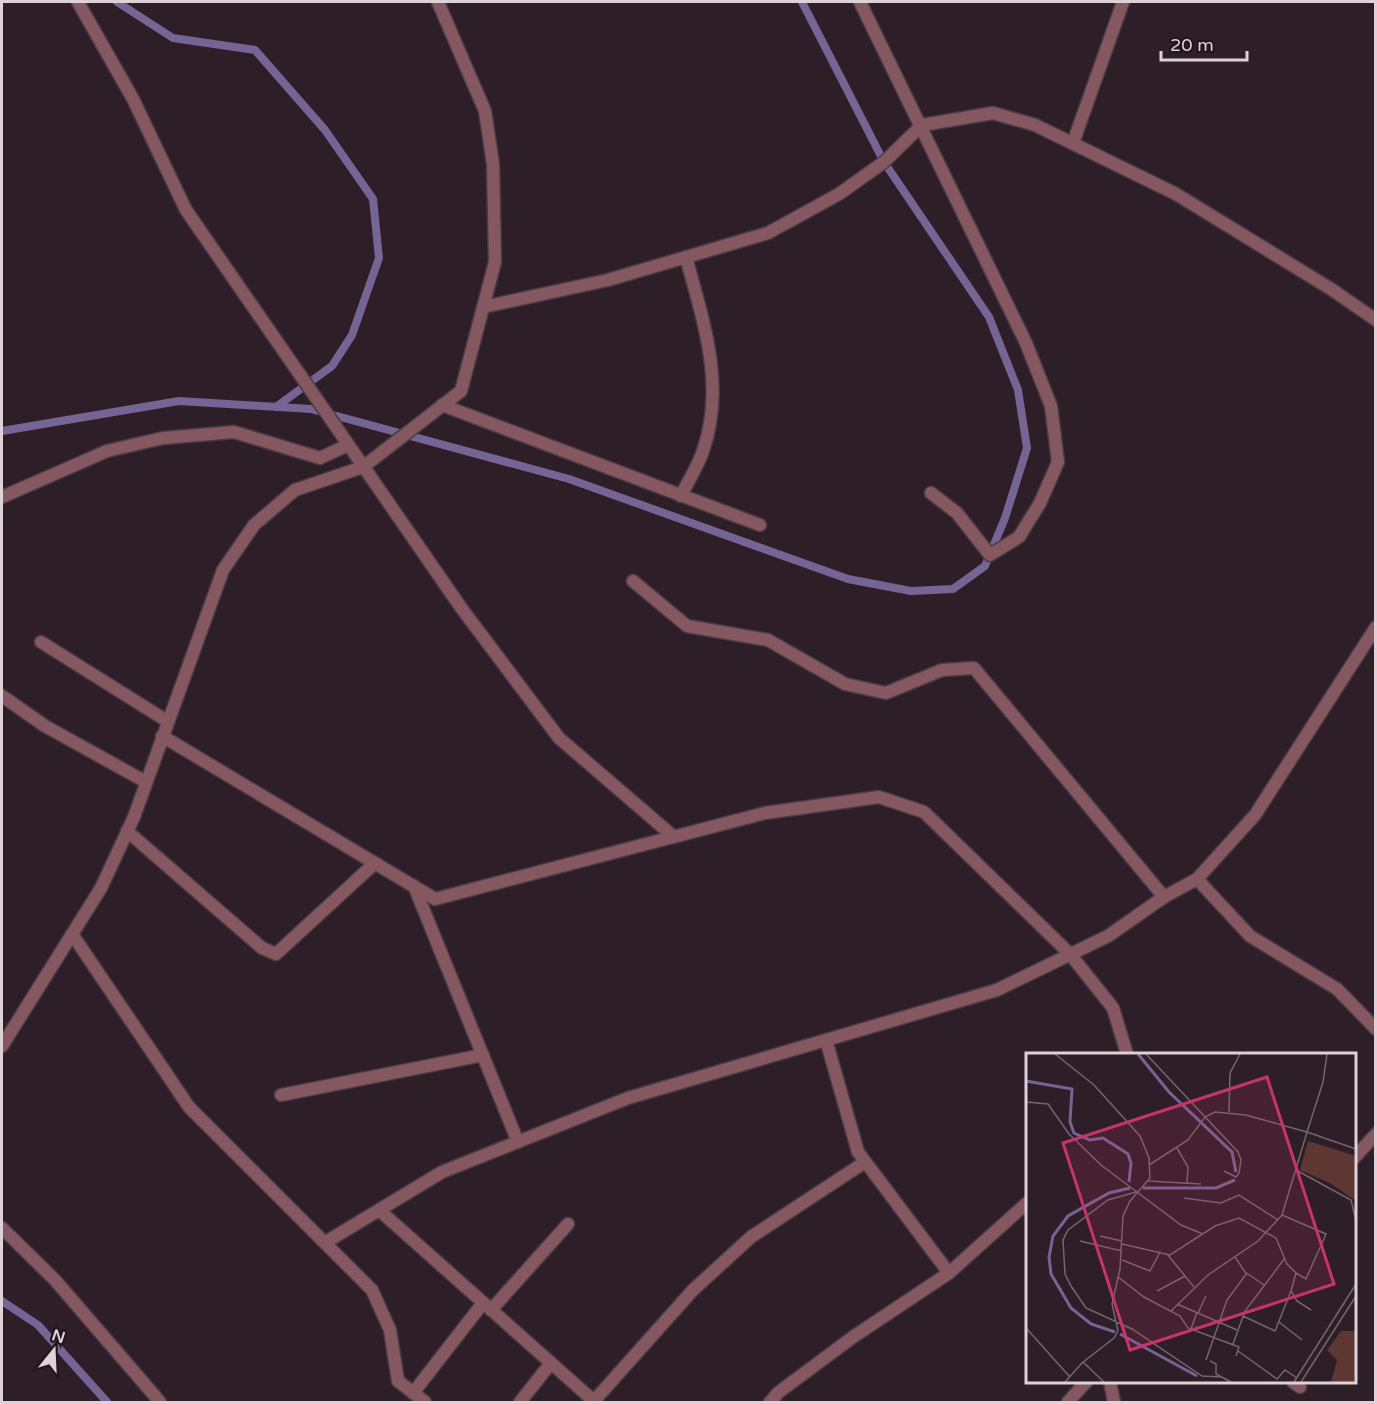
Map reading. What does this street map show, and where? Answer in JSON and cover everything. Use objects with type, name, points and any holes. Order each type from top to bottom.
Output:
[{"type":"street","points":[[78,2],[134,99],[186,210],[462,609],[559,738],[674,837]]},
{"type":"street","points":[[2,1046],[101,888],[146,782],[223,570],[254,525],[295,490],[363,467],[461,391],[495,262],[493,164],[485,111],[438,2]]},
{"type":"street","points":[[860,2],[922,125],[1026,343],[1052,406],[1058,462],[1040,503],[1019,537],[990,555],[957,513],[931,493]]},
{"type":"street","points":[[1073,143],[1123,2]]},
{"type":"street","points":[[483,307],[608,280],[768,233],[839,194],[884,162],[922,125],[993,113],[1035,125],[1176,194],[1331,289],[1376,320]]},
{"type":"street","points":[[681,496],[704,450],[714,399],[712,357],[686,257]]},
{"type":"street","points":[[442,405],[760,525]]},
{"type":"street","points":[[2,497],[107,452],[163,438],[234,432],[320,458],[348,445]]},
{"type":"street","points":[[633,581],[687,626],[768,640],[845,684],[886,693],[942,670],[974,668],[1164,897]]},
{"type":"street","points":[[326,1242],[442,1172],[628,1098],[997,990],[1108,936],[1164,897],[1197,879],[1255,815],[1374,632]]},
{"type":"street","points":[[41,642],[167,721]]},
{"type":"street","points":[[2,696],[45,726],[146,782]]},
{"type":"street","points":[[162,736],[435,899],[765,813],[879,797],[924,812],[1070,954],[1113,1008],[1127,1053]]},
{"type":"street","points":[[127,831],[262,948],[276,954],[303,933],[375,863]]},
{"type":"street","points":[[1197,879],[1250,936],[1337,989],[1376,1029]]},
{"type":"street","points":[[414,886],[518,1142]]},
{"type":"street","points":[[72,934],[189,1107],[372,1290],[390,1330],[398,1381],[425,1402]]},
{"type":"street","points":[[826,1040],[858,1152],[949,1273]]},
{"type":"street","points":[[281,1095],[483,1055]]},
{"type":"street","points":[[1356,1156],[1376,1134]]},
{"type":"street","points":[[379,1210],[594,1402],[693,1290],[751,1237],[865,1162]]},
{"type":"street","points":[[770,1402],[779,1392],[853,1337],[949,1273],[1026,1204]]},
{"type":"street","points":[[413,1393],[487,1306],[567,1224]]},
{"type":"street","points":[[2,1227],[54,1280],[160,1402]]},
{"type":"street","points":[[520,1402],[551,1363]]},
{"type":"street","points":[[1068,1402],[1085,1383]]},
{"type":"street","points":[[1110,1383],[1114,1402]]},
{"type":"waterway","points":[[117,2],[173,38],[255,50],[325,130],[373,199],[379,258],[352,335],[332,366],[276,407]]},
{"type":"waterway","points":[[2,431],[179,401],[311,409],[569,479],[848,579],[911,591],[953,589],[985,566],[1005,518],[1027,448],[1018,390],[989,317],[884,162],[802,2]]},
{"type":"waterway","points":[[2,1301],[38,1325],[107,1402]]}]
